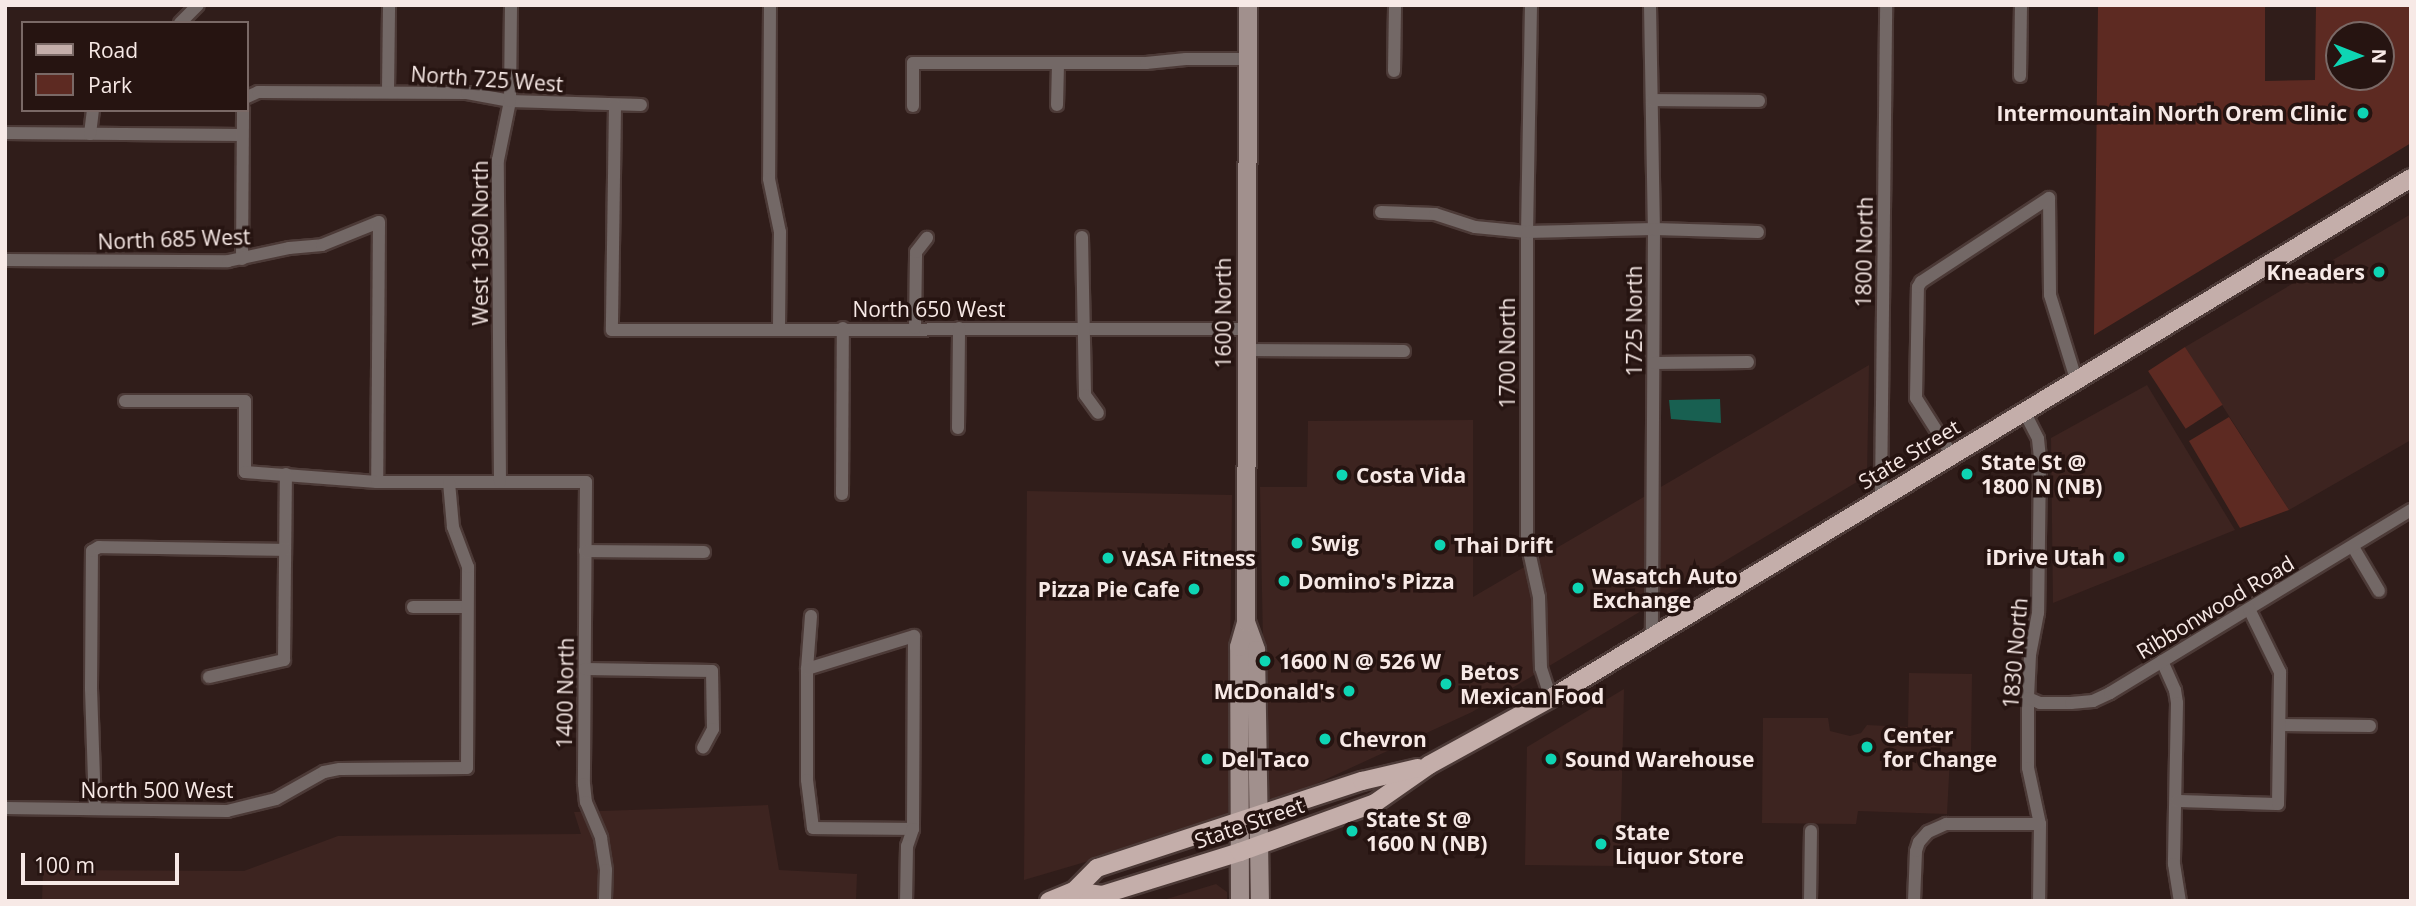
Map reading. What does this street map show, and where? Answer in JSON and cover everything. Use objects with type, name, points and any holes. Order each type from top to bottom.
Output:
[{"type":"main road","name":"1600 North","points":[[1240,901],[1239,647],[1246,622],[1248,5]]},
{"type":"main road","name":"State Street","points":[[1074,891],[1102,895],[1240,852],[1375,803],[1429,765],[1551,698],[2411,178]]},
{"type":"main road","name":"1600 North","points":[[1246,622],[1256,650],[1260,901]]},
{"type":"main road","name":"State Street","points":[[1049,901],[1074,891],[1097,868],[1241,823],[1362,781],[1429,765]]},
{"type":"street","points":[[182,21],[198,5]]},
{"type":"street","points":[[388,92],[389,5]]},
{"type":"street","name":"West 1360 North","points":[[500,482],[498,160],[510,101],[511,5]]},
{"type":"street","points":[[770,5],[769,180],[780,232],[779,328]]},
{"type":"street","points":[[1394,71],[1395,5]]},
{"type":"street","name":"1700 North","points":[[1531,5],[1527,232],[1527,542],[1539,597],[1541,668],[1551,698]]},
{"type":"street","name":"1725 North","points":[[1650,5],[1654,229],[1652,637]]},
{"type":"street","name":"1800 North","points":[[1881,499],[1886,5]]},
{"type":"street","points":[[2020,76],[2021,5]]},
{"type":"street","points":[[914,106],[914,64],[1058,64],[1248,59]]},
{"type":"street","points":[[1058,64],[1058,105]]},
{"type":"street","name":"North 725 West","points":[[248,97],[258,92],[467,93],[510,101],[641,105]]},
{"type":"street","points":[[1653,100],[1759,101]]},
{"type":"street","name":"North 650 West","points":[[615,105],[612,330],[1246,329]]},
{"type":"street","points":[[90,134],[93,112]]},
{"type":"street","points":[[242,259],[243,112]]},
{"type":"street","points":[[5,133],[242,135]]},
{"type":"street","points":[[1952,455],[1916,398],[1917,287],[2049,198],[2050,295],[2076,379]]},
{"type":"street","points":[[1381,212],[1435,214],[1475,227],[1527,232],[1654,229],[1758,232]]},
{"type":"street","name":"North 685 West","points":[[5,260],[242,259],[289,248],[322,245],[379,222],[377,482]]},
{"type":"street","points":[[1082,237],[1085,395],[1098,413]]},
{"type":"street","points":[[915,328],[916,252],[927,238]]},
{"type":"street","points":[[842,494],[843,328]]},
{"type":"street","points":[[958,428],[960,328]]},
{"type":"street","points":[[1246,350],[1404,351]]},
{"type":"street","points":[[1654,363],[1748,362]]},
{"type":"street","points":[[125,401],[245,401],[245,472],[377,482],[500,482]]},
{"type":"street","name":"1830 North","points":[[2024,411],[2038,439],[2040,467],[2038,613],[2030,655],[2028,698],[2028,768],[2040,824],[2039,901]]},
{"type":"street","points":[[209,677],[284,660],[286,474]]},
{"type":"street","points":[[414,607],[467,607],[468,567],[453,527],[449,482]]},
{"type":"street","name":"1400 North","points":[[500,482],[586,482],[584,784],[586,802],[601,838],[606,870],[605,901]]},
{"type":"street","name":"Ribbonwood Road","points":[[2028,698],[2040,703],[2093,701],[2411,510]]},
{"type":"street","points":[[95,809],[91,689],[92,551],[99,547],[285,550]]},
{"type":"street","points":[[2353,547],[2379,591]]},
{"type":"street","points":[[585,551],[704,552]]},
{"type":"street","name":"North 500 West","points":[[5,808],[244,809],[276,799],[317,775],[340,768],[467,768],[467,607]]},
{"type":"street","points":[[2177,801],[2278,804],[2280,673],[2249,609]]},
{"type":"street","points":[[811,616],[807,669],[807,780],[813,828],[913,829]]},
{"type":"street","points":[[807,669],[914,636],[913,829],[907,846],[906,901]]},
{"type":"street","points":[[2162,661],[2175,690],[2177,703],[2174,864],[2180,901]]},
{"type":"street","points":[[585,669],[712,671],[713,729],[702,748]]},
{"type":"street","points":[[2280,725],[2370,726]]},
{"type":"street","points":[[1914,901],[1919,842],[1928,832],[1946,824],[2040,824]]},
{"type":"street","points":[[1810,901],[1811,831]]},
{"type":"shaded area","points":[[2411,214],[2411,440],[2289,510],[2185,347]]},
{"type":"shaded area","points":[[1869,365],[1867,476],[1472,712],[1281,800],[1266,798],[1260,487],[1307,487],[1308,421],[1473,420],[1473,597]]},
{"type":"shaded area","points":[[2147,385],[2235,530],[2053,603],[2051,438]]},
{"type":"shaded area","points":[[1027,491],[1232,495],[1228,820],[1024,880]]},
{"type":"shaded area","name":"Center for Change","points":[[1909,673],[1972,674],[1971,758],[1950,757],[1947,814],[1858,811],[1856,824],[1762,823],[1763,718],[1828,718],[1830,731],[1850,736],[1861,733],[1867,725],[1908,727]]},
{"type":"shaded area","points":[[1624,689],[1620,866],[1525,865],[1527,747]]},
{"type":"shaded area","points":[[768,805],[779,870],[857,874],[856,901],[42,901],[43,870],[244,871],[338,836],[581,834],[574,812]]},
{"type":"shaded area","points":[[1216,884],[1227,892],[1227,901],[1160,901]]},
{"type":"green space","points":[[2265,5],[2265,81],[2315,80],[2316,5],[2411,5],[2411,143],[2094,335],[2098,6]]},
{"type":"green space","points":[[2185,347],[2223,405],[2186,429],[2148,371]]},
{"type":"green space","points":[[2229,417],[2289,510],[2240,528],[2189,441]]},
{"type":"water","points":[[1720,399],[1721,423],[1671,419],[1669,400]]},
{"type":"place","name":"Intermountain North Orem Clinic","points":[[2363,113]]},
{"type":"place","name":"Kneaders","points":[[2379,272]]},
{"type":"place","name":"State St @ 1800 N (NB)","points":[[1967,474]]},
{"type":"place","name":"Costa Vida","points":[[1342,475]]},
{"type":"place","name":"Swig","points":[[1297,543]]},
{"type":"place","name":"Thai Drift","points":[[1440,545]]},
{"type":"place","name":"iDrive Utah","points":[[2119,557]]},
{"type":"place","name":"VASA Fitness","points":[[1108,558]]},
{"type":"place","name":"Domino's Pizza","points":[[1284,581]]},
{"type":"place","name":"Wasatch Auto Exchange","points":[[1578,588]]},
{"type":"place","name":"Pizza Pie Cafe","points":[[1194,589]]},
{"type":"place","name":"1600 N @ 526 W","points":[[1265,661]]},
{"type":"place","name":"Betos Mexican Food","points":[[1446,684]]},
{"type":"place","name":"McDonald's","points":[[1349,691]]},
{"type":"place","name":"Chevron","points":[[1325,739]]},
{"type":"place","name":"Center for Change","points":[[1867,747]]},
{"type":"place","name":"Del Taco","points":[[1207,759]]},
{"type":"place","name":"Sound Warehouse","points":[[1551,759]]},
{"type":"place","name":"State St @ 1600 N (NB)","points":[[1352,831]]},
{"type":"place","name":"State Liquor Store","points":[[1601,844]]}]
